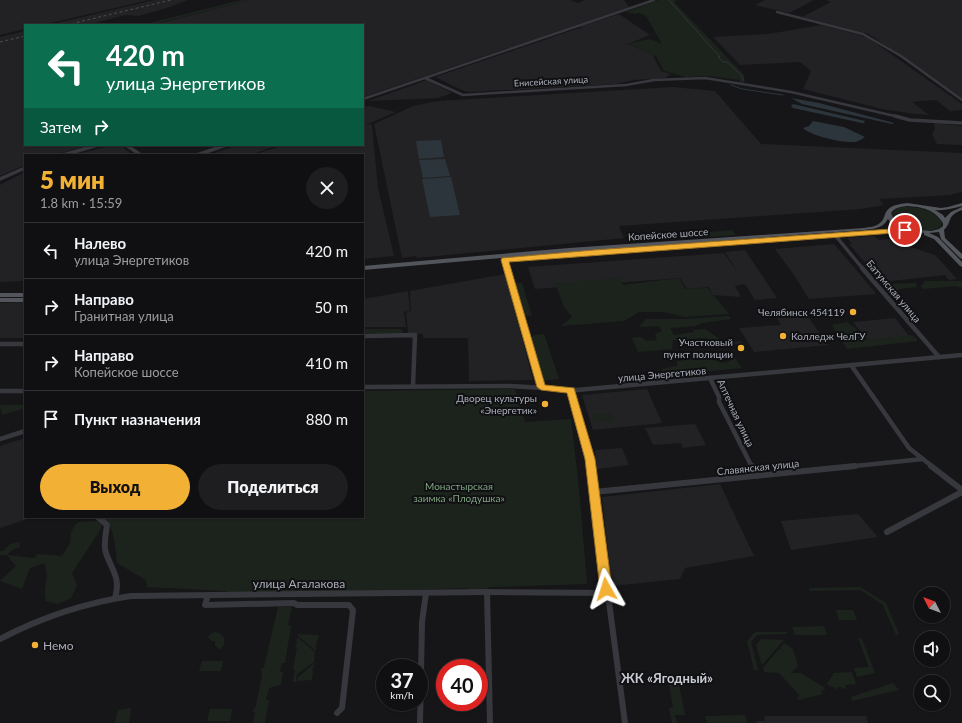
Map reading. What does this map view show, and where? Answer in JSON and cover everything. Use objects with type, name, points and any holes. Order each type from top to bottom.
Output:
[{"type":"main road","name":"Копейское шоссе","points":[[364,272],[577,250],[864,229],[882,225],[892,208],[901,205],[943,209],[962,204]]},
{"type":"main road","points":[[925,208],[939,214],[945,222]]},
{"type":"main road","points":[[962,208],[950,214],[945,222],[945,226],[941,230],[943,238],[962,257]]},
{"type":"main road","points":[[888,213],[889,217],[894,223],[912,231]]},
{"type":"main road","name":"Копейское шоссе","points":[[364,268],[835,235],[941,230]]},
{"type":"main road","points":[[923,232],[936,238],[962,265]]},
{"type":"main road","points":[[0,295],[24,295]]},
{"type":"main road","points":[[0,300],[24,300]]},
{"type":"street","points":[[364,99],[654,0]]},
{"type":"street","points":[[777,12],[863,34],[872,38],[902,57],[962,100]]},
{"type":"street","name":"Енисейская улица","points":[[425,78],[465,95],[621,85],[648,81],[713,79],[791,92],[903,118],[933,122],[962,123]]},
{"type":"street","points":[[66,154],[94,146]]},
{"type":"street","points":[[128,146],[140,154]]},
{"type":"street","points":[[200,154],[223,146]]},
{"type":"street","points":[[0,179],[24,168]]},
{"type":"street","name":"Батумская улица","points":[[835,235],[890,302],[939,357]]},
{"type":"street","points":[[504,258],[541,387]]},
{"type":"street","points":[[364,336],[415,335],[413,386]]},
{"type":"street","points":[[0,344],[24,344]]},
{"type":"street","name":"улица Энергетиков","points":[[364,387],[510,386],[571,390],[962,355]]},
{"type":"street","points":[[851,366],[909,448],[962,491],[887,532]]},
{"type":"street","name":"Аптечная улица","points":[[710,378],[719,396],[719,402],[757,476]]},
{"type":"street","points":[[571,390],[590,459],[607,593],[626,723]]},
{"type":"street","points":[[0,391],[24,391]]},
{"type":"street","points":[[0,439],[24,431]]},
{"type":"street","name":"Славянская улица","points":[[594,492],[923,459]]},
{"type":"street","points":[[99,518],[107,525],[105,552],[116,574],[117,591],[115,598]]},
{"type":"street","points":[[487,592],[490,723]]},
{"type":"street","name":"улица Агалакова","points":[[0,639],[26,625],[52,614],[90,603],[115,598],[142,596],[487,592],[607,593]]},
{"type":"street","points":[[420,723],[422,622],[426,593]]},
{"type":"street","points":[[208,595],[206,605],[294,603],[297,605],[349,605],[352,607],[353,610],[342,708],[337,713]]},
{"type":"shaded area","points":[[0,0],[149,0],[46,24],[24,24],[24,29],[0,35]]},
{"type":"shaded area","points":[[154,0],[188,0],[167,8],[138,16],[126,15],[91,24],[53,24]]},
{"type":"shaded area","points":[[250,0],[570,0],[578,3],[585,0],[624,0],[629,7],[364,97],[364,24],[157,24]]},
{"type":"shaded area","points":[[765,0],[814,0],[789,13],[755,5]]},
{"type":"shaded area","points":[[825,0],[962,0],[962,99],[869,34],[802,17],[831,2]]},
{"type":"shaded area","points":[[619,14],[650,35],[631,43],[626,43],[656,56],[653,56],[661,71],[671,74],[665,78],[634,80],[616,84],[470,92],[464,91],[435,77],[582,28],[579,27]]},
{"type":"shaded area","points":[[821,25],[867,37],[962,104],[962,110],[950,111],[936,100],[919,101],[912,102],[929,115],[915,114],[882,109],[803,89],[811,71],[800,62],[740,65],[713,37],[768,34]]},
{"type":"shaded area","points":[[24,31],[24,146],[86,146],[58,154],[24,154],[24,165],[0,176],[0,37]]},
{"type":"shaded area","points":[[427,80],[452,93],[438,98],[368,101]]},
{"type":"shaded area","points":[[673,87],[715,91],[761,144],[962,153],[962,192],[950,195],[879,199],[884,205],[861,209],[619,226],[624,238],[417,258],[416,256],[402,258],[374,124],[413,106],[438,101]]},
{"type":"shaded area","points":[[791,98],[819,103],[894,123],[892,124],[802,104]]},
{"type":"shaded area","points":[[793,104],[865,121],[862,123],[793,108],[791,106]]},
{"type":"shaded area","points":[[369,106],[396,112],[365,125],[371,124],[372,126],[378,188],[394,256],[364,259],[364,154],[256,154],[281,146],[364,146],[364,107]]},
{"type":"shaded area","points":[[813,121],[844,127],[865,137],[857,142],[849,142],[819,136],[803,128],[809,126]]},
{"type":"shaded area","points":[[934,123],[962,126],[962,145],[937,144],[932,134],[935,129]]},
{"type":"shaded area","points":[[441,140],[444,157],[419,159],[416,141]]},
{"type":"shaded area","points":[[109,146],[118,146],[123,147],[131,154],[79,154]]},
{"type":"shaded area","points":[[235,146],[275,146],[253,154],[212,154]]},
{"type":"shaded area","points":[[445,159],[450,176],[423,178],[419,160]]},
{"type":"shaded area","points":[[24,173],[24,281],[0,282],[0,185]]},
{"type":"shaded area","points":[[451,177],[460,215],[430,217],[422,179]]},
{"type":"shaded area","points":[[874,236],[879,240],[889,239],[893,243],[898,243],[935,255],[957,279],[949,280],[945,275],[882,282],[849,244],[852,243],[847,238]]},
{"type":"shaded area","points":[[834,244],[876,294],[809,299],[775,249]]},
{"type":"shaded area","points":[[745,250],[777,298],[755,300],[745,284],[735,286],[741,297],[713,295],[709,287],[687,289],[680,278],[535,289],[528,267],[724,253],[739,274],[725,252]]},
{"type":"shaded area","points":[[505,274],[533,380],[469,381],[468,338],[423,338],[423,334],[408,333],[406,313],[411,311],[410,291]]},
{"type":"shaded area","points":[[408,291],[410,311],[404,312],[406,327],[364,327],[364,299]]},
{"type":"shaded area","points":[[24,302],[24,338],[0,338],[0,303]]},
{"type":"shaded area","name":"Колледж ЧелГУ","points":[[803,310],[828,345],[754,352],[739,328],[781,325],[774,313]]},
{"type":"shaded area","points":[[895,318],[909,336],[867,340],[853,322]]},
{"type":"shaded area","points":[[647,389],[662,423],[593,430],[582,395]]},
{"type":"shaded area","points":[[695,424],[706,445],[683,448],[681,443],[653,445],[645,428]]},
{"type":"shaded area","points":[[24,438],[24,518],[30,518],[0,528],[0,446]]},
{"type":"shaded area","points":[[622,448],[629,465],[597,469],[595,450]]},
{"type":"shaded area","points":[[720,484],[754,556],[685,568],[680,579],[612,586],[602,497]]},
{"type":"shaded area","points":[[858,514],[878,537],[791,550],[781,521]]},
{"type":"shaded area","points":[[764,716],[866,716],[868,723],[757,723],[756,721],[765,721]]},
{"type":"green space","points":[[241,0],[250,0],[155,24],[145,24]]},
{"type":"green space","points":[[659,0],[676,0],[674,2],[744,75],[744,83],[739,82],[740,80],[708,76],[686,77],[664,71],[656,56],[629,44],[649,39],[662,44],[646,16],[640,13],[634,14],[626,12]]},
{"type":"green space","points":[[910,207],[924,209],[932,213],[942,222],[941,226],[929,231],[921,231],[913,230],[899,224],[891,213],[900,208]]},
{"type":"green space","points":[[732,230],[736,235],[691,238],[688,234]]},
{"type":"green space","points":[[865,231],[524,256],[555,253]]},
{"type":"green space","points":[[619,278],[623,285],[679,278],[685,289],[708,288],[729,314],[685,317],[664,312],[639,312],[624,321],[561,326],[572,317],[564,307],[555,283]]},
{"type":"green space","points":[[925,281],[962,281],[962,288],[956,286],[923,289],[921,286]]},
{"type":"green space","points":[[515,283],[522,283],[532,316],[524,316]]},
{"type":"green space","points":[[916,283],[917,287],[899,289],[897,293],[903,300],[893,299],[885,290],[890,284]]},
{"type":"green space","points":[[729,316],[731,319],[702,323],[695,326],[670,328],[674,335],[705,329],[724,342],[742,341],[743,344],[717,345],[707,338],[673,340],[672,349],[638,352],[632,338],[640,337],[647,341],[657,340],[655,334],[662,331],[659,326],[639,327],[646,319],[684,319]]},
{"type":"green space","points":[[847,322],[855,328],[865,340],[913,335],[918,341],[847,349],[832,325]]},
{"type":"green space","points":[[364,329],[401,329],[403,333],[364,333]]},
{"type":"green space","points":[[544,334],[559,379],[542,381],[530,339],[534,335]]},
{"type":"green space","points":[[705,358],[725,363],[735,358],[742,368],[664,376],[662,369],[677,366],[677,361]]},
{"type":"green space","name":"Монастырская заимка «Плодушка»","points":[[515,389],[525,422],[571,419],[579,489],[587,584],[490,587],[479,590],[467,588],[228,593],[225,591],[147,587],[146,580],[117,563],[112,532],[104,518],[364,518],[364,391]]},
{"type":"green space","points":[[0,405],[24,405],[24,408],[2,415]]},
{"type":"green space","points":[[611,413],[614,421],[594,423],[592,415]]},
{"type":"green space","points":[[97,521],[102,525],[72,573],[77,586],[71,598],[58,604],[46,601],[45,590],[47,573],[44,563],[30,568],[22,589],[0,581],[16,566],[7,555],[33,558],[36,557],[37,554],[62,556],[70,543],[71,532],[75,525],[79,522]]},
{"type":"green space","points":[[19,542],[20,547],[13,549],[7,555],[0,555],[0,551],[3,551],[10,544]]},
{"type":"green space","points":[[860,587],[886,603],[899,634],[898,635],[896,635],[883,605],[861,590],[810,591],[809,588]]},
{"type":"green space","points":[[278,607],[292,607],[288,625],[291,626],[285,663],[282,663],[280,672],[283,672],[281,685],[269,688],[266,700],[269,700],[265,723],[253,723],[255,712],[252,711],[256,706],[262,676],[261,669],[264,667]]},
{"type":"green space","points":[[836,610],[853,610],[857,620],[839,620]]},
{"type":"green space","points":[[824,626],[827,635],[795,635],[792,627]]},
{"type":"green space","points":[[215,632],[219,633],[224,639],[224,645],[220,650],[215,645],[215,641],[212,641],[208,637],[210,634]]},
{"type":"green space","points":[[755,632],[787,632],[787,634],[757,635],[751,642],[758,670],[754,670],[747,641]]},
{"type":"green space","points":[[298,634],[319,635],[316,644],[316,651],[298,636]]},
{"type":"green space","points":[[297,637],[315,652],[314,662],[297,674],[296,682],[293,682],[295,669],[293,669],[297,647]]},
{"type":"green space","points":[[858,638],[862,639],[875,673],[857,677],[854,668],[869,667]]},
{"type":"green space","points":[[761,639],[784,640],[762,665],[756,645]]},
{"type":"green space","points":[[784,643],[793,649],[798,666],[791,673],[801,673],[825,688],[821,691],[823,694],[798,700],[797,697],[800,696],[779,673],[764,672],[763,668],[779,649],[793,658],[780,649]]},
{"type":"green space","points":[[202,661],[223,661],[221,671],[199,671]]},
{"type":"green space","points":[[315,663],[312,671],[312,680],[297,681],[298,677]]},
{"type":"green space","points":[[852,672],[856,684],[845,685],[846,688],[842,689],[841,687],[837,687],[838,690],[827,684],[834,673]]},
{"type":"green space","points":[[893,683],[899,690],[852,701],[851,697]]},
{"type":"green space","points":[[669,685],[679,685],[685,715],[675,715],[677,723],[672,723],[669,708],[673,707]]},
{"type":"green space","points":[[131,708],[129,723],[115,723],[118,710]]},
{"type":"green space","points":[[210,709],[232,709],[230,721],[207,721]]},
{"type":"green space","points":[[745,715],[747,723],[707,723],[705,716]]},
{"type":"waterway","points":[[669,0],[720,57],[718,57],[723,62],[727,62],[741,75],[744,81]]},
{"type":"waterway","points":[[731,85],[742,89],[783,95]]},
{"type":"railway","points":[[70,24],[171,0]]},
{"type":"railway","points":[[0,42],[24,36]]},
{"type":"place","name":"Челябинск 454119","points":[[853,312]]},
{"type":"place","name":"Колледж ЧелГУ","points":[[783,336]]},
{"type":"place","name":"Участковый пункт полиции","points":[[741,348]]},
{"type":"place","name":"Дворец культуры «Энергетик»","points":[[545,404]]},
{"type":"place","name":"Немо","points":[[35,645]]},
{"type":"district","name":"ЖК «Ягодный»","points":[[667,678]]},
{"type":"route","points":[[606,589],[590,459],[571,390],[541,387],[528,338],[525,335],[505,260],[594,252],[905,230]]}]
